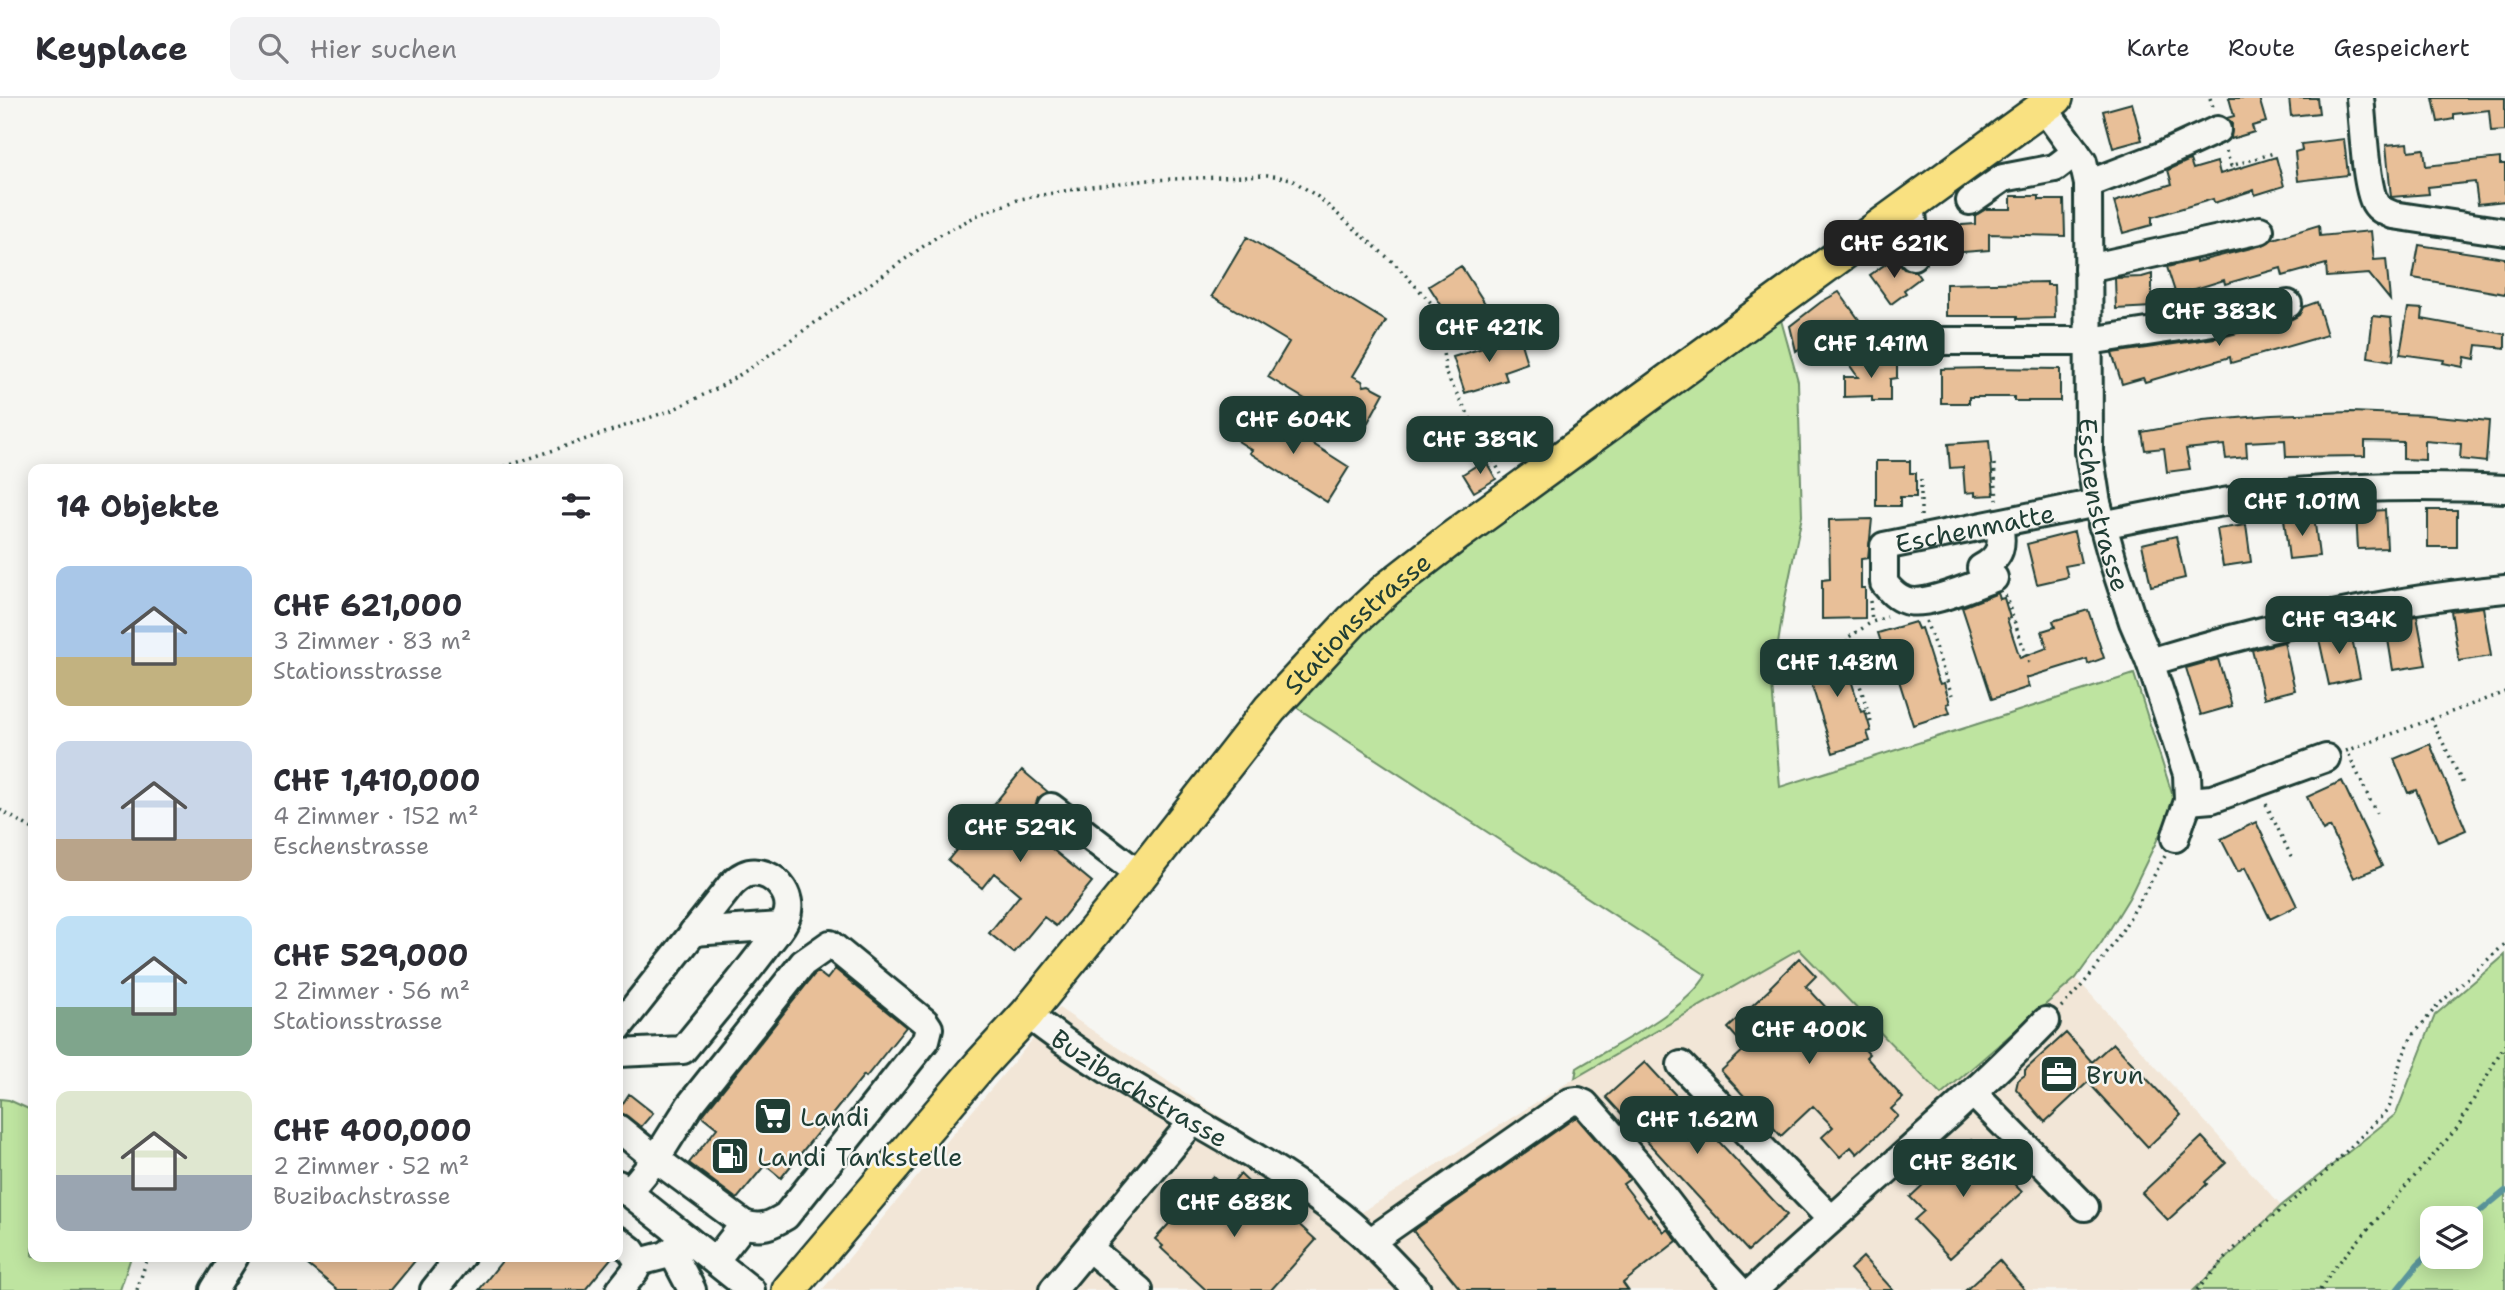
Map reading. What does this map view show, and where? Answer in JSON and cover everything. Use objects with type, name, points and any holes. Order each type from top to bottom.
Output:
[{"type":"main road","name":"Stationsstrasse","points":[[789,1290],[962,1085],[1027,1014],[1270,709],[1328,645],[1388,588],[1512,494],[2050,103]]},
{"type":"street","points":[[2360,98],[2370,187],[2378,208],[2393,215],[2505,232]]},
{"type":"street","name":"Eschenstrasse","points":[[2050,103],[2086,167],[2089,452],[2099,514],[2133,622],[2150,662]]},
{"type":"street","points":[[2088,184],[2158,157],[2221,139]]},
{"type":"street","points":[[1970,201],[2003,178],[2055,168],[2076,152]]},
{"type":"street","points":[[1911,204],[1913,256]]},
{"type":"street","points":[[2088,268],[2260,230]]},
{"type":"street","points":[[1887,341],[2089,341],[2218,321],[2288,304]]},
{"type":"street","name":"Eschenmatte","points":[[1987,573],[1920,604],[1908,602],[1895,596],[1884,583],[1884,546],[1999,523],[2200,505],[2297,492],[2367,488],[2505,489]]},
{"type":"street","points":[[1987,573],[2002,547],[1999,523]]},
{"type":"street","points":[[2175,838],[2188,801],[2187,774],[2150,662],[2223,640],[2389,604],[2505,589]]},
{"type":"street","points":[[2188,801],[2212,799],[2337,754]]},
{"type":"street","points":[[1051,807],[1140,875]]},
{"type":"street","points":[[623,1022],[740,876],[750,873],[771,878],[782,886],[789,905],[786,919],[755,962],[683,1050],[623,1053]]},
{"type":"street","points":[[693,932],[781,926]]},
{"type":"street","points":[[623,1132],[656,1159],[744,1224],[755,1227],[769,1226],[786,1216],[929,1034],[925,1022],[830,944],[803,963],[690,1105],[656,1159],[623,1188],[680,1245],[715,1261],[751,1290]]},
{"type":"street","name":"Buzibachstrasse","points":[[1027,1014],[1093,1061],[1290,1178],[1371,1241],[1417,1290]]},
{"type":"street","points":[[1754,1290],[1830,1218],[1973,1093],[2046,1021]]},
{"type":"street","points":[[1681,1065],[1830,1218]]},
{"type":"street","points":[[1973,1093],[2085,1207]]},
{"type":"street","points":[[1371,1241],[1570,1102],[1578,1101],[1585,1104],[1642,1169],[1713,1262],[1740,1290]]},
{"type":"street","points":[[1053,1290],[1194,1120]]},
{"type":"street","points":[[715,1261],[744,1224]]},
{"type":"street","points":[[623,1244],[639,1262]]},
{"type":"street","points":[[639,1262],[659,1258],[680,1245]]},
{"type":"street","points":[[680,1245],[692,1290]]},
{"type":"street","points":[[1088,1248],[1139,1290]]},
{"type":"street","points":[[214,1290],[231,1262]]},
{"type":"street","points":[[434,1290],[456,1262]]},
{"type":"street","points":[[620,1290],[635,1272],[639,1262]]},
{"type":"path","points":[[2221,139],[2231,166],[2274,153]]},
{"type":"path","points":[[513,464],[672,410],[718,388],[938,236],[1009,202],[1092,186],[1149,180],[1268,175],[1291,179],[1318,197],[1395,264],[1434,306],[1446,374],[1512,494]]},
{"type":"path","points":[[1994,464],[1999,523]]},
{"type":"path","points":[[1921,480],[1922,539]]},
{"type":"path","points":[[1987,573],[1998,575],[2029,666]]},
{"type":"path","points":[[1871,722],[1846,639],[1872,622],[1920,604],[1952,695]]},
{"type":"path","points":[[2376,813],[2337,754],[2505,692]]},
{"type":"path","points":[[2431,718],[2464,786]]},
{"type":"path","points":[[2255,783],[2292,858]]},
{"type":"path","points":[[0,810],[28,826]]},
{"type":"path","points":[[2076,992],[2118,940],[2175,838]]},
{"type":"path","points":[[2197,1290],[2235,1248],[2320,1178],[2389,1108],[2400,1063],[2411,1038],[2436,1007],[2505,944]]},
{"type":"path","points":[[2320,1290],[2335,1267],[2458,1127],[2505,1044]]},
{"type":"path","points":[[137,1290],[146,1262]]},
{"type":"shaded area","points":[[1799,948],[1941,1095],[2076,978],[2281,1206],[2205,1290],[822,1290],[1059,1008],[1362,1212],[1575,1078]]},
{"type":"green space","points":[[1781,320],[1798,381],[1802,516],[1784,604],[1772,684],[1780,787],[2134,674],[2175,803],[2129,898],[2076,978],[1941,1095],[1799,949],[1575,1078],[1577,1068],[1666,1014],[1683,1001],[1706,975],[1296,707],[1397,598]]},
{"type":"green space","points":[[2505,955],[2505,1290],[2194,1290],[2281,1206],[2396,1114],[2435,1015]]},
{"type":"green space","points":[[0,1099],[28,1109],[28,1262],[129,1262],[120,1290],[0,1290]]},
{"type":"building","points":[[2229,98],[2259,98],[2266,122],[2252,126],[2254,132],[2231,139],[2232,124],[2227,118],[2234,116]]},
{"type":"building","points":[[2289,98],[2317,98],[2319,113],[2291,116]]},
{"type":"building","points":[[2433,98],[2505,98],[2505,131],[2491,132],[2489,110],[2454,114],[2454,119],[2438,122]]},
{"type":"building","points":[[2132,103],[2142,140],[2113,148],[2103,111]]},
{"type":"building","points":[[2344,139],[2348,175],[2298,181],[2295,152],[2302,150],[2301,144]]},
{"type":"building","points":[[2408,143],[2409,151],[2424,149],[2426,166],[2500,158],[2500,164],[2505,164],[2505,201],[2478,204],[2475,182],[2428,187],[2429,194],[2391,197],[2386,145]]},
{"type":"building","points":[[2276,157],[2284,186],[2255,195],[2254,190],[2214,203],[2213,199],[2152,217],[2152,225],[2123,233],[2114,202],[2172,184],[2168,170],[2190,160],[2193,169],[2217,162],[2220,174]]},
{"type":"building","points":[[2011,196],[2039,196],[2039,200],[2064,200],[2065,236],[1989,234],[1989,250],[1950,253],[1950,226],[1975,224],[1975,215],[1986,209],[2011,209]]},
{"type":"building","points":[[2319,225],[2320,236],[2371,231],[2374,260],[2386,259],[2390,300],[2369,274],[2327,277],[2326,264],[2283,276],[2281,268],[2225,284],[2224,280],[2176,295],[2167,267],[2263,245],[2273,239]]},
{"type":"building","points":[[1247,237],[1386,321],[1353,376],[1362,381],[1364,386],[1369,385],[1384,393],[1362,433],[1268,377],[1289,342],[1212,296]]},
{"type":"building","points":[[2419,245],[2505,258],[2505,294],[2413,278]]},
{"type":"building","points":[[1897,256],[1904,269],[1915,271],[1920,278],[1891,304],[1870,275]]},
{"type":"building","points":[[1461,266],[1486,305],[1454,325],[1429,286]]},
{"type":"building","points":[[2152,274],[2152,307],[2116,309],[2115,278]]},
{"type":"building","points":[[2047,282],[2047,285],[2054,285],[2055,318],[1946,316],[1946,284]]},
{"type":"building","points":[[1839,292],[1868,332],[1840,353],[1825,331],[1796,351],[1790,326]]},
{"type":"building","points":[[2317,302],[2327,335],[2231,363],[2230,357],[2145,382],[2143,378],[2122,384],[2112,353],[2222,337],[2292,319],[2299,315],[2303,307]]},
{"type":"building","points":[[2408,308],[2423,309],[2422,319],[2505,334],[2505,348],[2477,345],[2475,359],[2465,357],[2463,367],[2443,363],[2444,360],[2400,354]]},
{"type":"building","points":[[2373,316],[2391,318],[2393,361],[2368,357]]},
{"type":"building","points":[[1519,337],[1527,363],[1504,371],[1507,380],[1465,393],[1453,357]]},
{"type":"building","points":[[1897,362],[1897,378],[1890,379],[1890,401],[1872,401],[1872,396],[1844,397],[1844,377],[1858,377],[1848,363]]},
{"type":"building","points":[[1941,369],[2060,369],[2060,401],[1969,397],[1969,403],[1941,403]]},
{"type":"building","points":[[1258,409],[1349,467],[1327,502],[1250,453],[1252,450],[1238,441]]},
{"type":"building","points":[[2351,412],[2489,421],[2486,462],[2460,459],[2461,444],[2425,441],[2425,460],[2403,459],[2403,442],[2365,441],[2365,456],[2286,457],[2285,440],[2246,442],[2247,457],[2226,459],[2224,445],[2186,449],[2190,469],[2167,472],[2164,448],[2145,450],[2142,432],[2203,421]]},
{"type":"building","points":[[1989,441],[1994,495],[1975,496],[1975,492],[1965,493],[1963,467],[1950,468],[1948,444]]},
{"type":"building","points":[[1485,460],[1496,479],[1474,492],[1463,474]]},
{"type":"building","points":[[1876,461],[1910,461],[1910,473],[1916,473],[1916,497],[1900,497],[1900,506],[1876,506]]},
{"type":"building","points":[[2385,510],[2387,548],[2358,549],[2356,512]]},
{"type":"building","points":[[2428,510],[2457,510],[2457,547],[2428,547]]},
{"type":"building","points":[[2314,516],[2319,556],[2289,559],[2284,519]]},
{"type":"building","points":[[1872,519],[1868,558],[1861,559],[1865,618],[1822,619],[1822,580],[1830,579],[1829,520]]},
{"type":"building","points":[[2246,525],[2251,562],[2223,566],[2217,529]]},
{"type":"building","points":[[2074,532],[2081,563],[2065,566],[2068,577],[2037,584],[2027,544]]},
{"type":"building","points":[[2176,536],[2185,578],[2151,586],[2142,544]]},
{"type":"building","points":[[1998,593],[2000,599],[2004,598],[2010,618],[2007,619],[2020,658],[2047,648],[2042,631],[2055,627],[2053,621],[2088,610],[2104,658],[2088,664],[2087,659],[2026,678],[2029,687],[1992,699],[1962,607]]},
{"type":"building","points":[[2483,607],[2491,656],[2459,661],[2451,611]]},
{"type":"building","points":[[2417,616],[2426,665],[2393,670],[2385,621]]},
{"type":"building","points":[[1915,622],[1918,629],[1921,628],[1940,684],[1944,683],[1950,713],[1913,725],[1895,668],[1890,670],[1878,633]]},
{"type":"building","points":[[2350,628],[2360,678],[2329,685],[2318,634]]},
{"type":"building","points":[[2284,642],[2295,690],[2264,698],[2252,650]]},
{"type":"building","points":[[1840,645],[1843,654],[1847,653],[1853,673],[1849,674],[1861,712],[1865,711],[1871,731],[1867,732],[1870,741],[1833,753],[1803,657]]},
{"type":"building","points":[[2218,659],[2232,706],[2201,715],[2186,668]]},
{"type":"building","points":[[2430,744],[2466,830],[2438,842],[2416,790],[2408,793],[2394,759]]},
{"type":"building","points":[[1022,770],[1048,792],[1038,798],[1035,806],[1039,816],[1028,829],[1092,882],[1056,926],[1044,917],[1014,953],[989,933],[1020,895],[994,873],[982,888],[948,860]]},
{"type":"building","points":[[2342,781],[2382,866],[2354,878],[2330,827],[2323,831],[2307,797]]},
{"type":"building","points":[[2256,822],[2297,906],[2270,919],[2245,868],[2238,872],[2221,839]]},
{"type":"building","points":[[1799,958],[1816,976],[1806,986],[1869,1054],[1866,1057],[1903,1098],[1891,1109],[1898,1116],[1857,1154],[1851,1147],[1840,1157],[1822,1137],[1833,1127],[1813,1106],[1781,1136],[1721,1071],[1746,1048],[1728,1028]]},
{"type":"building","points":[[835,969],[906,1027],[781,1178],[765,1165],[737,1199],[689,1163],[717,1128],[702,1116],[814,975],[818,972],[827,979]]},
{"type":"building","points":[[2066,1033],[2092,1062],[2113,1043],[2181,1115],[2148,1147],[2088,1082],[2045,1122],[2016,1089],[2018,1080],[2025,1075],[2025,1070]]},
{"type":"building","points":[[1645,1062],[1787,1215],[1748,1251],[1606,1097]]},
{"type":"building","points":[[629,1094],[653,1113],[641,1127],[623,1114],[623,1103]]},
{"type":"building","points":[[1576,1117],[1630,1179],[1623,1184],[1648,1216],[1650,1215],[1664,1232],[1668,1229],[1677,1241],[1623,1283],[1628,1290],[1461,1290],[1413,1231]]},
{"type":"building","points":[[2202,1137],[2226,1163],[2168,1220],[2142,1193]]},
{"type":"building","points":[[1971,1140],[2022,1192],[1950,1258],[1914,1220],[1924,1211],[1910,1197]]},
{"type":"building","points":[[1240,1174],[1291,1223],[1294,1220],[1316,1240],[1271,1290],[1206,1290],[1161,1248],[1163,1246],[1155,1239],[1213,1176],[1227,1189]]},
{"type":"building","points":[[1863,1257],[1893,1290],[1869,1290],[1850,1269]]},
{"type":"building","points":[[1999,1260],[2025,1290],[1966,1290]]},
{"type":"building","points":[[304,1262],[414,1262],[391,1290],[338,1290]]},
{"type":"building","points":[[501,1262],[608,1262],[585,1290],[479,1290]]},
{"type":"waterway","points":[[2483,1209],[2505,1191]]},
{"type":"waterway","points":[[2397,1290],[2420,1262]]},
{"type":"place","name":"Brun","points":[[2059,1074]]},
{"type":"place","name":"Landi","points":[[773,1116]]},
{"type":"place","name":"Landi Tankstelle","points":[[730,1156]]}]
